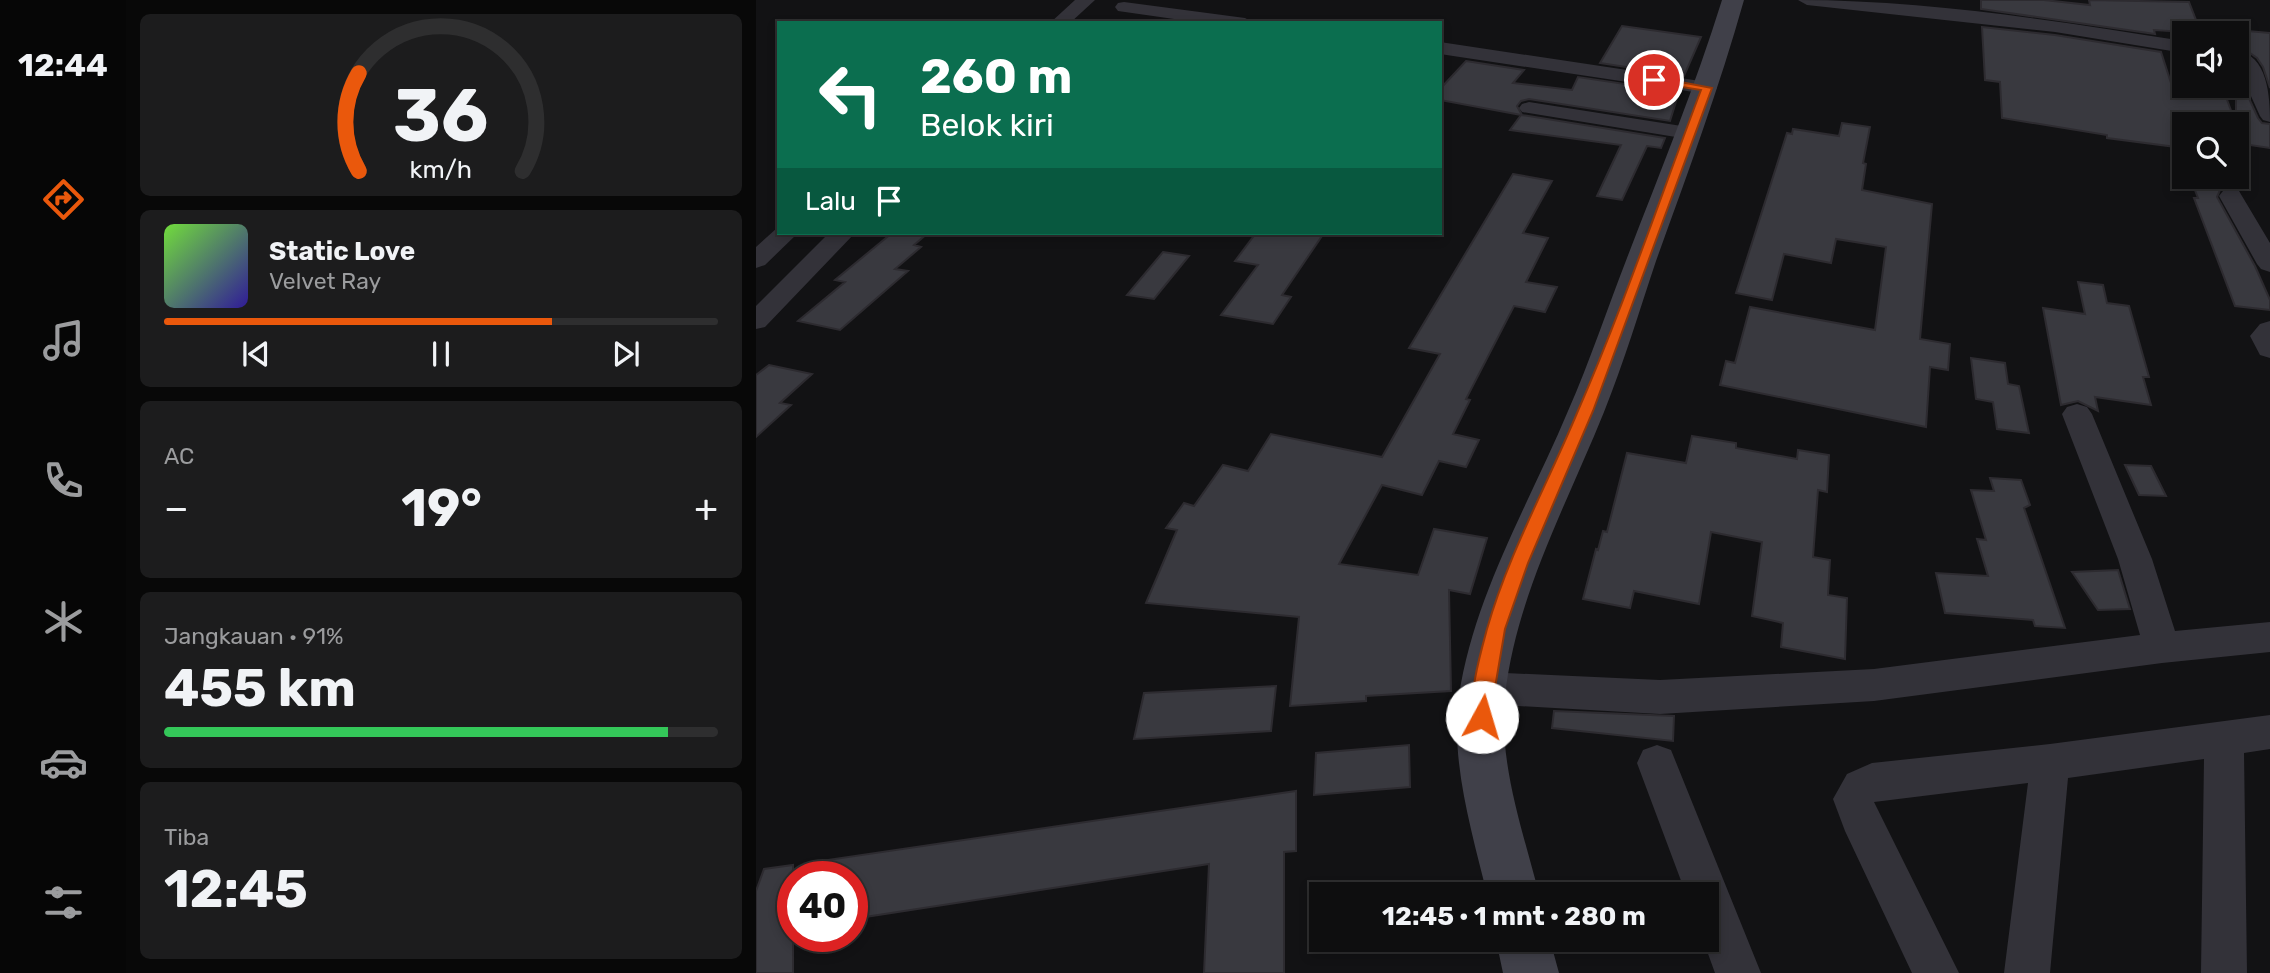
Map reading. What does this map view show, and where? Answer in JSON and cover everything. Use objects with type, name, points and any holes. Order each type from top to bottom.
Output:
[{"type":"street","points":[[1061,21],[1086,0]]},
{"type":"street","points":[[1510,882],[1493,806],[1482,736],[1484,688],[1496,629],[1520,563],[1586,411],[1707,88],[1733,0]]},
{"type":"street","points":[[1807,0],[2055,26],[2172,45]]},
{"type":"street","points":[[1123,7],[1230,21]]},
{"type":"street","points":[[1442,48],[1707,88]]},
{"type":"street","points":[[2249,56],[2270,59]]},
{"type":"street","points":[[2249,67],[2270,116]]},
{"type":"street","points":[[1529,108],[1688,133]]},
{"type":"street","points":[[2231,196],[2269,261]]},
{"type":"street","points":[[756,260],[784,235]]},
{"type":"street","points":[[756,321],[841,235]]},
{"type":"street","points":[[2270,330],[2264,336],[2270,349]]},
{"type":"street","points":[[2077,414],[2135,559],[2161,648]]},
{"type":"street","points":[[1484,688],[1660,697],[1874,685],[2161,648],[2269,638]]},
{"type":"street","points":[[1936,973],[1859,817],[1853,799],[1861,787],[1872,782],[2050,762],[2270,732]]},
{"type":"street","points":[[2224,740],[2224,973]]},
{"type":"street","points":[[2027,973],[2050,762]]},
{"type":"street","points":[[1657,763],[1738,973]]},
{"type":"street","points":[[1526,952],[1531,973]]},
{"type":"building","points":[[1981,0],[2044,0],[2090,5],[2089,0],[2189,2],[2196,21],[2172,21],[2172,31],[2154,30],[2155,34],[1981,9]]},
{"type":"building","points":[[1622,26],[1701,37],[1684,76],[1600,63]]},
{"type":"building","points":[[1982,27],[2055,35],[2161,52],[2172,86],[2172,98],[2226,98],[2232,112],[2172,112],[2172,146],[2107,138],[2107,135],[2002,118],[2000,82],[1985,80]]},
{"type":"building","points":[[2249,31],[2270,33],[2270,88],[2263,67],[2249,52]]},
{"type":"building","points":[[1466,61],[1524,70],[1513,83],[1572,90],[1578,77],[1679,92],[1670,121],[1529,99],[1521,101],[1517,106],[1522,115],[1665,138],[1661,148],[1647,146],[1622,200],[1597,196],[1621,145],[1510,130],[1521,115],[1442,100],[1442,87]]},
{"type":"building","points":[[2236,98],[2249,98],[2262,123],[2270,124],[2270,148],[2249,145],[2249,112],[2236,112]]},
{"type":"building","points":[[1842,123],[1870,127],[1863,163],[1866,164],[1862,190],[1932,204],[1920,339],[1950,344],[1948,370],[1930,367],[1926,427],[1720,385],[1726,361],[1735,363],[1750,307],[1875,330],[1886,247],[1836,239],[1831,263],[1784,254],[1772,300],[1736,293],[1787,133],[1792,134],[1793,129],[1839,136]]},
{"type":"building","points":[[1513,174],[1552,181],[1523,233],[1548,238],[1526,282],[1557,287],[1545,312],[1514,306],[1466,399],[1470,400],[1453,434],[1479,440],[1466,467],[1439,461],[1422,495],[1382,485],[1339,564],[1418,575],[1434,529],[1487,538],[1470,594],[1449,590],[1451,691],[1366,696],[1366,701],[1290,706],[1299,617],[1146,603],[1177,530],[1166,528],[1184,503],[1194,506],[1223,465],[1248,471],[1271,434],[1382,457],[1440,354],[1409,348]]},
{"type":"building","points":[[2194,189],[2220,189],[2217,197],[2255,266],[2270,300],[2270,310],[2235,306],[2194,198],[2198,198]]},
{"type":"building","points":[[890,235],[926,235],[914,245],[921,247],[895,269],[908,271],[840,330],[798,321],[845,282],[835,280]]},
{"type":"building","points":[[1254,235],[1323,235],[1282,295],[1291,297],[1273,324],[1221,315],[1258,265],[1235,261]]},
{"type":"building","points":[[1163,252],[1189,256],[1154,299],[1127,295]]},
{"type":"building","points":[[2078,282],[2103,285],[2107,303],[2129,306],[2149,377],[2143,377],[2151,405],[2095,397],[2098,411],[2078,401],[2061,405],[2043,308],[2085,314]]},
{"type":"building","points":[[1971,358],[2005,363],[2008,384],[2019,386],[2029,433],[1997,429],[1993,402],[1976,399]]},
{"type":"building","points":[[769,365],[812,374],[780,403],[791,405],[756,437],[756,375]]},
{"type":"building","points":[[1692,436],[1736,443],[1736,448],[1797,459],[1798,450],[1829,455],[1827,492],[1818,490],[1813,557],[1830,560],[1828,595],[1847,598],[1845,659],[1781,647],[1783,623],[1752,616],[1762,542],[1711,532],[1699,604],[1634,591],[1630,608],[1583,599],[1596,549],[1598,550],[1603,531],[1607,532],[1627,453],[1686,463]]},
{"type":"building","points":[[2125,465],[2151,466],[2166,496],[2139,495]]},
{"type":"building","points":[[1990,478],[2021,480],[2030,505],[2024,508],[2065,628],[2035,626],[2033,620],[1945,613],[1936,573],[1988,576],[1977,539],[1986,540],[1971,490],[1994,491]]},
{"type":"building","points":[[2118,570],[2130,609],[2098,610],[2072,572]]},
{"type":"building","points":[[1276,686],[1271,731],[1134,739],[1144,693]]},
{"type":"building","points":[[1554,711],[1674,716],[1673,741],[1552,728]]},
{"type":"building","points":[[1409,745],[1410,787],[1314,795],[1316,753]]},
{"type":"building","points":[[1296,791],[1296,851],[1284,852],[1284,973],[1204,973],[1209,864],[868,917],[868,861],[821,861]]},
{"type":"building","points":[[777,867],[777,952],[793,952],[793,973],[756,973],[756,891],[764,869]]},
{"type":"route","points":[[1482,717],[1482,697],[1496,629],[1543,506],[1586,411],[1707,88],[1654,80]]}]
